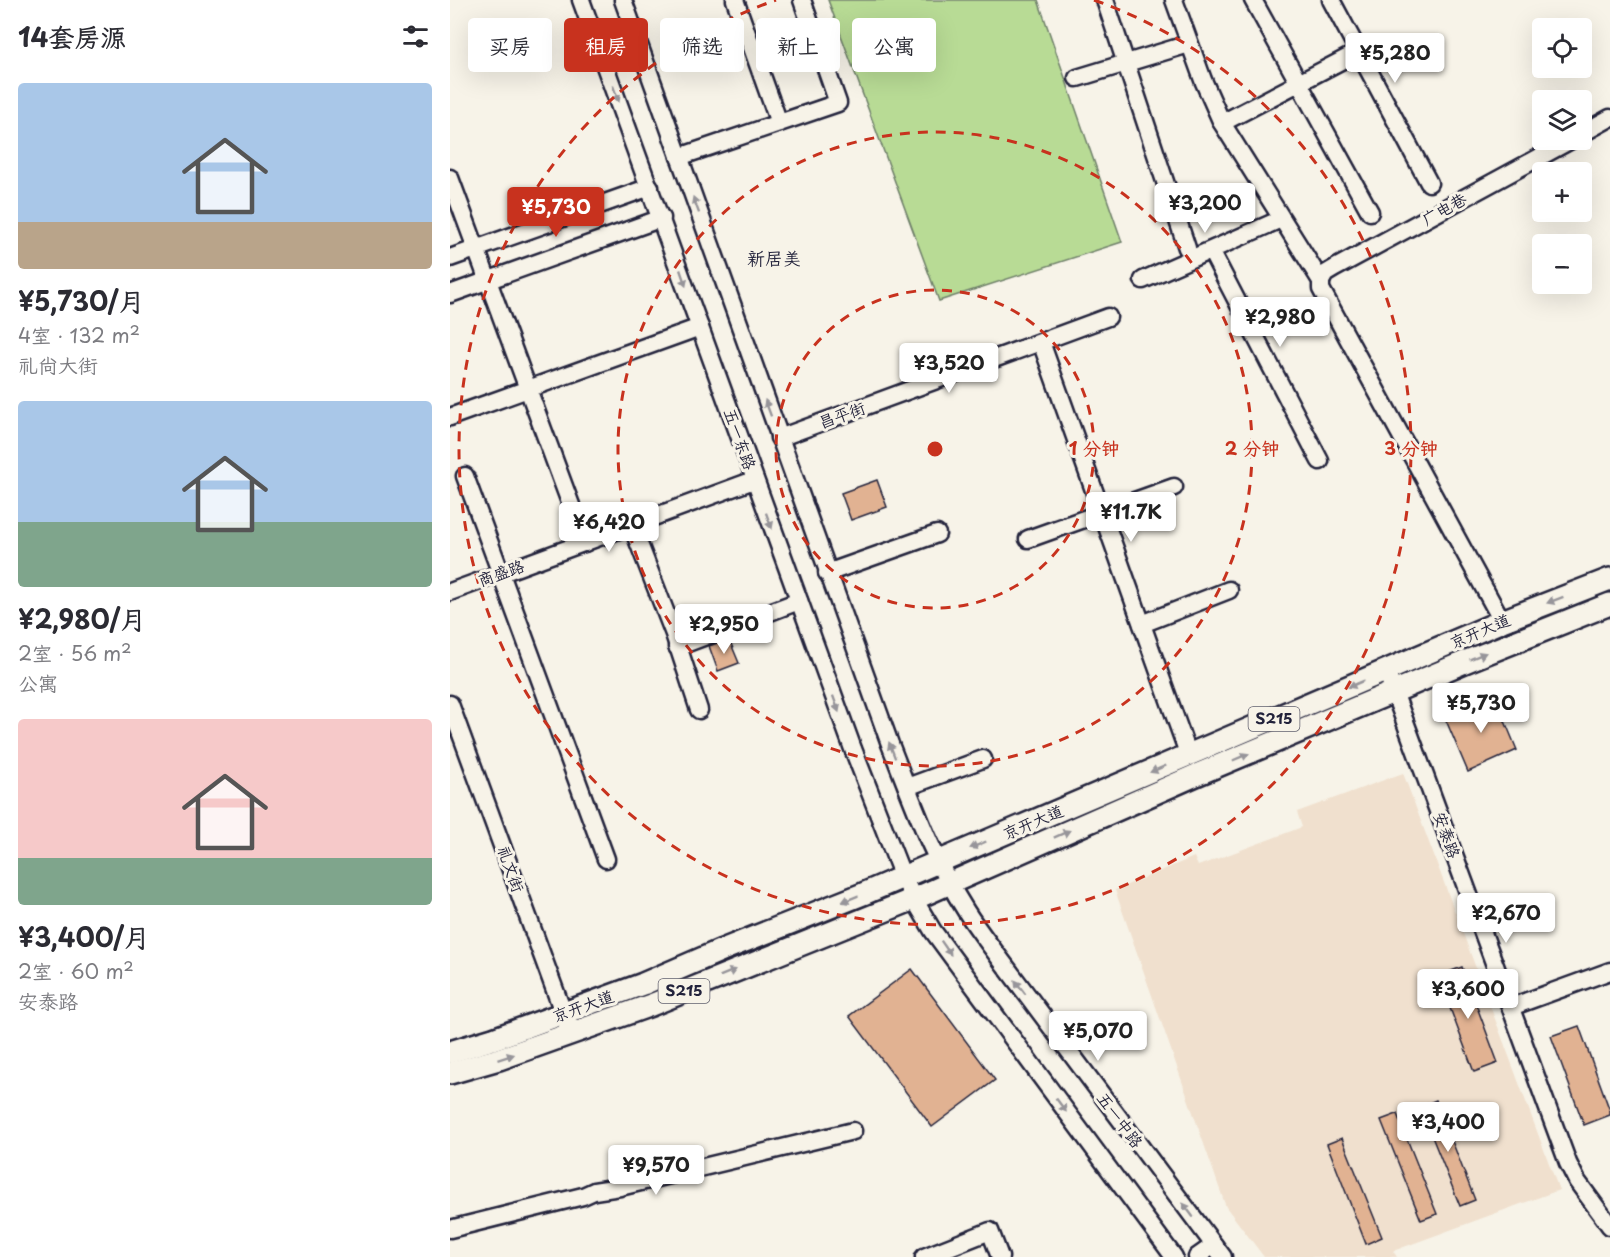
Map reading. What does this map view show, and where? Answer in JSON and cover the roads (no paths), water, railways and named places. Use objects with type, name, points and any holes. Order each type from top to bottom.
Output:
[{"type":"main road","name":"京开大道","points":[[450,1052],[493,1039],[643,984],[903,877],[1502,621],[1610,579]]},
{"type":"main road","name":"京开大道","points":[[450,1073],[571,1035],[651,1005],[914,899],[1467,661],[1608,609]]},
{"type":"street","name":"五一东路","points":[[581,0],[662,218],[754,480],[876,811],[903,877]]},
{"type":"street","points":[[623,0],[827,573],[907,787],[940,861]]},
{"type":"street","points":[[735,0],[779,123]]},
{"type":"street","points":[[679,157],[838,102],[802,0]]},
{"type":"street","points":[[1105,0],[1187,248]]},
{"type":"street","points":[[1174,0],[1189,44],[1222,123],[1321,281],[1321,289],[1502,621]]},
{"type":"street","points":[[1253,0],[1370,212]]},
{"type":"street","points":[[1331,0],[1429,183]]},
{"type":"street","points":[[1077,78],[1189,44]]},
{"type":"street","points":[[1222,123],[1358,52]]},
{"type":"street","points":[[1592,128],[1610,118]]},
{"type":"street","name":"广电巷","points":[[1321,281],[1325,274],[1335,268],[1553,150]]},
{"type":"street","points":[[450,178],[585,543]]},
{"type":"street","points":[[450,258],[650,187]]},
{"type":"street","points":[[450,294],[662,218]]},
{"type":"street","points":[[1143,280],[1281,219]]},
{"type":"street","points":[[1211,251],[1320,461]]},
{"type":"street","name":"昌平街","points":[[779,438],[1108,317]]},
{"type":"street","points":[[450,417],[700,327]]},
{"type":"street","points":[[1041,342],[1189,756]]},
{"type":"street","points":[[465,476],[606,859]]},
{"type":"street","name":"商盛路","points":[[450,592],[754,480]]},
{"type":"street","points":[[1028,538],[1174,487]]},
{"type":"street","points":[[632,526],[699,710]]},
{"type":"street","points":[[827,573],[937,534]]},
{"type":"street","points":[[1142,624],[1230,590]]},
{"type":"street","points":[[677,647],[799,601]]},
{"type":"street","name":"安泰路","points":[[1386,671],[1568,1163],[1577,1181],[1610,1226]]},
{"type":"street","name":"礼文街","points":[[450,704],[571,1035]]},
{"type":"street","points":[[907,787],[983,759]]},
{"type":"street","name":"五一中路","points":[[940,861],[965,910],[1218,1251]]},
{"type":"street","points":[[903,877],[914,899],[966,977],[1174,1257]]},
{"type":"street","points":[[1513,1012],[1610,971]]},
{"type":"street","points":[[1513,1012],[1610,983]]},
{"type":"street","points":[[450,1229],[583,1196],[594,1191],[620,1187],[853,1131]]},
{"type":"street","points":[[924,1257],[990,1231],[1000,1257]]},
{"type":"street","points":[[1197,1257],[1218,1251]]},
{"type":"district","name":"新居美","points":[[774,259]]}]
